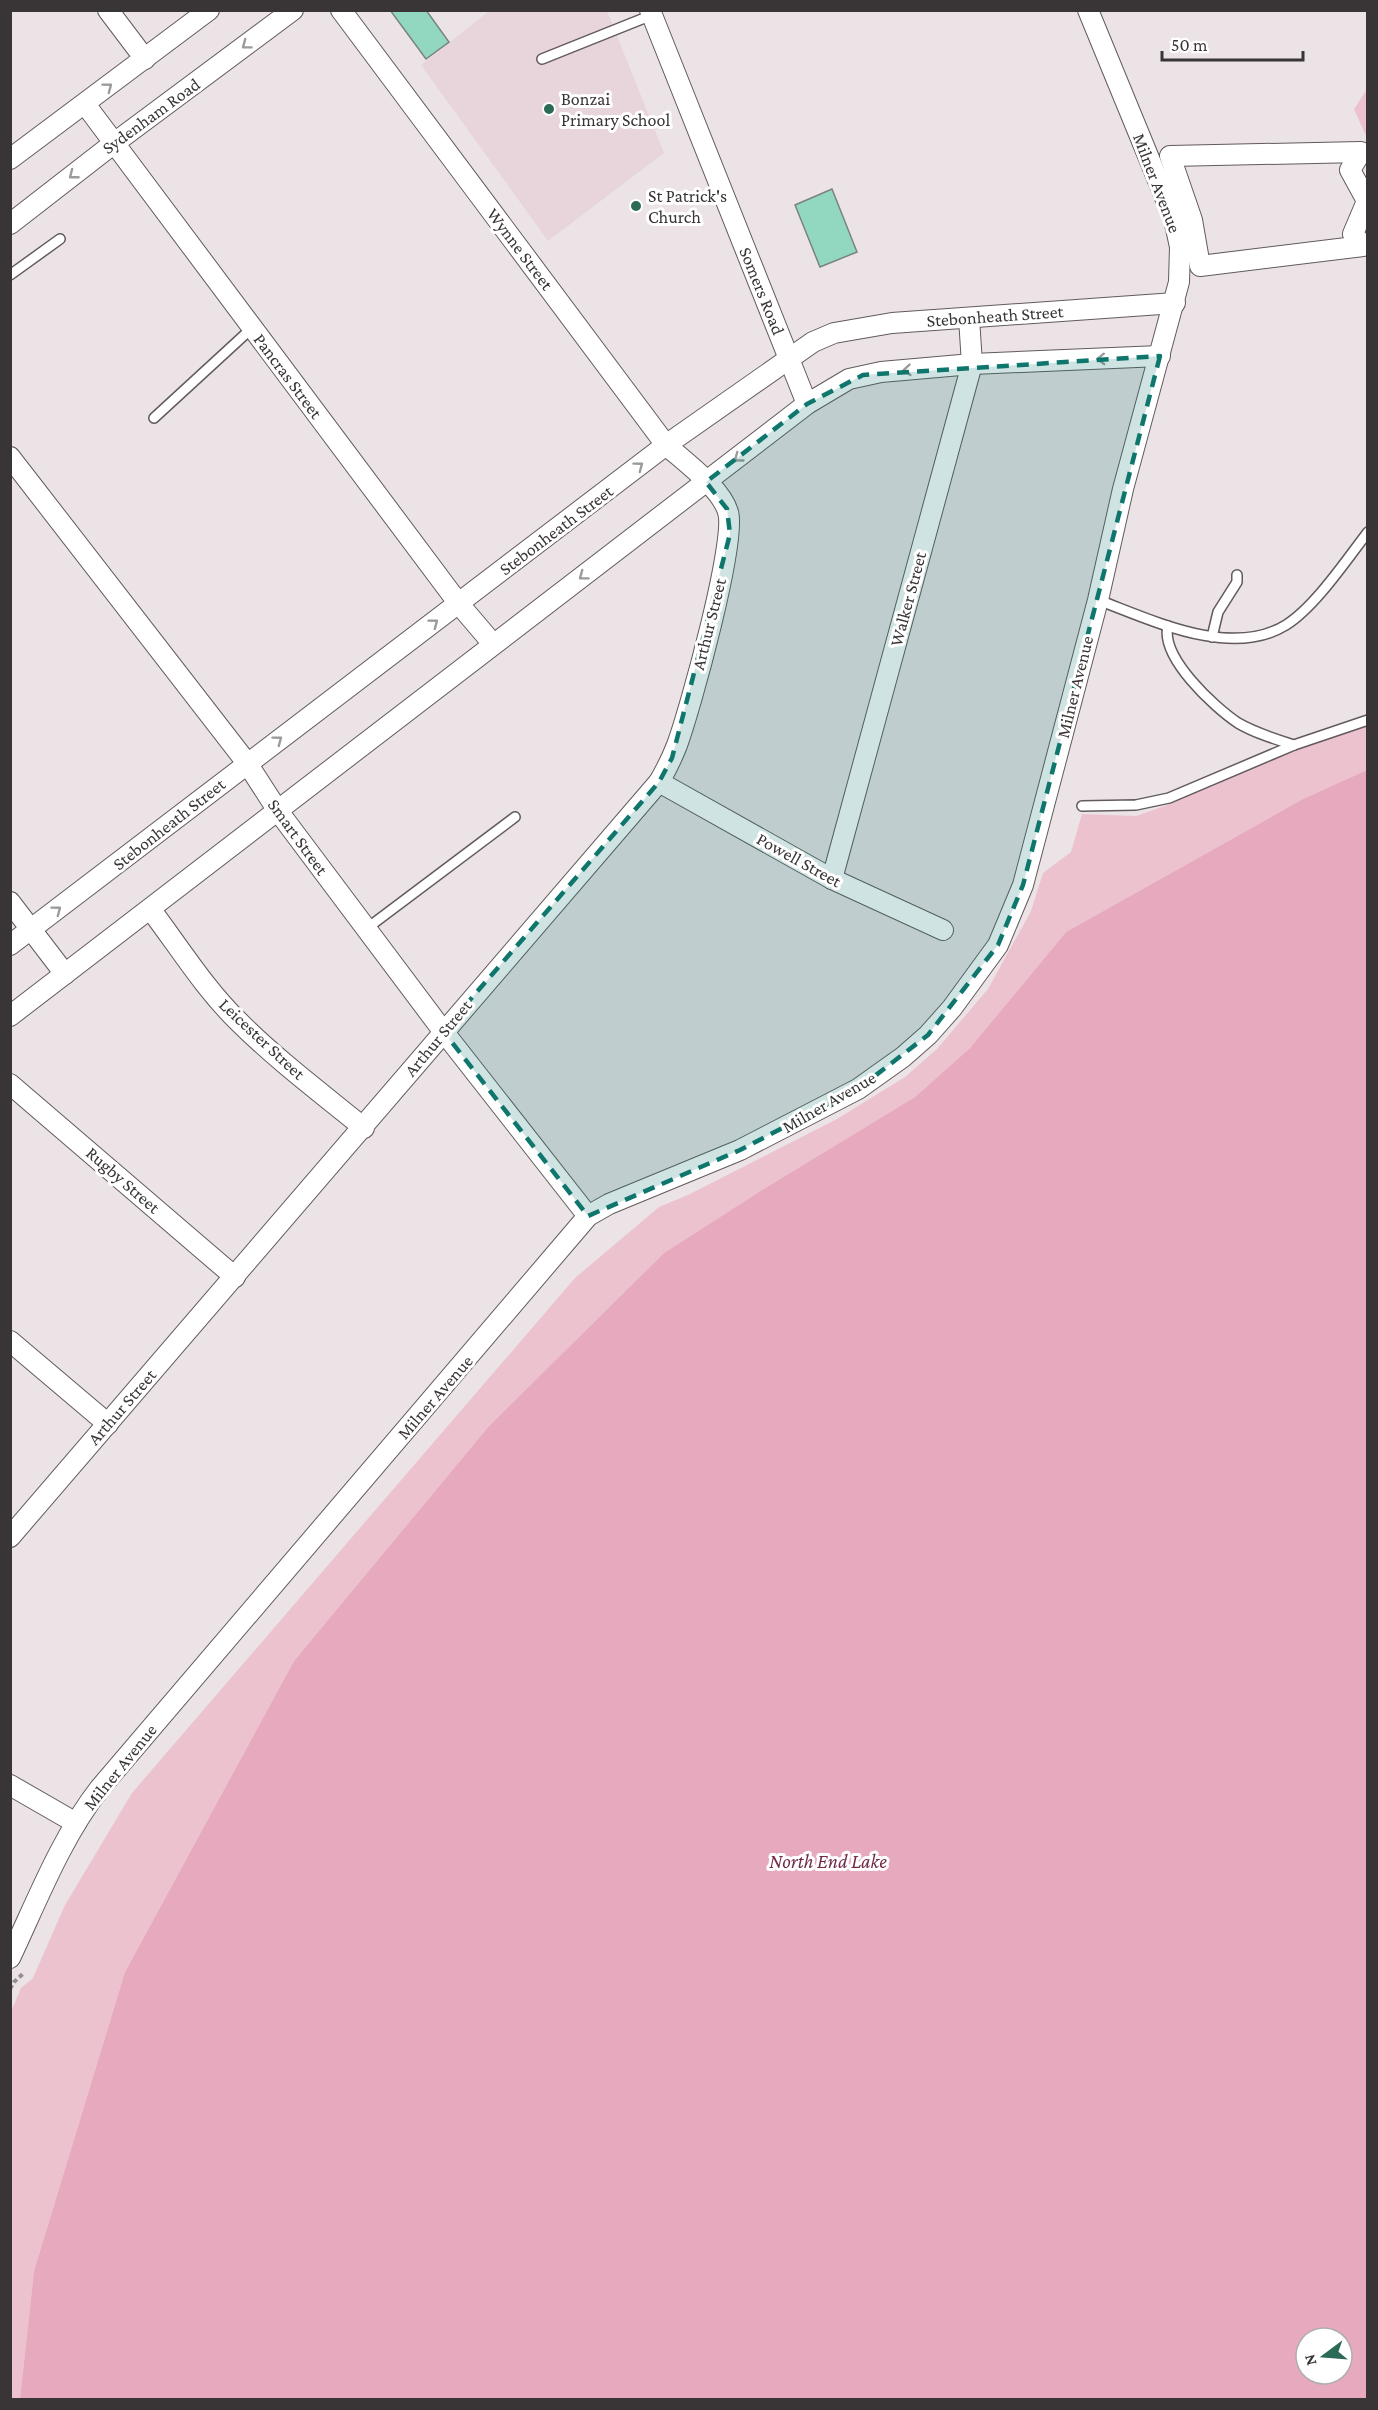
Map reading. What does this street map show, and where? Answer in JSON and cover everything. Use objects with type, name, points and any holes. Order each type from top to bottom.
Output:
[{"type":"street","points":[[108,10],[145,59]]},
{"type":"street","points":[[14,149],[85,104],[209,10]]},
{"type":"street","name":"Sydenham Road","points":[[10,224],[293,10]]},
{"type":"street","name":"Wynne Street","points":[[341,10],[666,445],[706,482]]},
{"type":"street","name":"Milner Avenue","points":[[10,1958],[76,1823],[111,1773],[588,1216],[609,1204],[740,1150],[858,1089],[903,1057],[928,1035],[952,1008],[998,945],[1023,885],[1098,600],[1123,489],[1175,303],[1181,259],[1177,231],[1088,10]]},
{"type":"street","name":"Somers Road","points":[[651,13],[807,404]]},
{"type":"street","name":"Pancras Street","points":[[85,104],[459,604],[493,644]]},
{"type":"street","points":[[1361,152],[1350,170],[1367,201],[1353,234],[1363,246],[1200,266],[1192,220],[1170,156],[1361,152]]},
{"type":"street","name":"Stebonheath Street","points":[[10,945],[666,445],[813,342],[856,327],[1175,303]]},
{"type":"street","name":"Walker Street","points":[[832,879],[972,364],[969,318]]},
{"type":"street","points":[[10,1016],[151,910],[807,404],[849,379],[863,375],[972,364],[1160,356]]},
{"type":"street","name":"Smart Street","points":[[10,457],[247,764],[278,811],[443,1031],[588,1216]]},
{"type":"street","name":"Arthur Street","points":[[10,1536],[364,1128],[443,1031],[659,782],[672,758],[685,719],[730,534],[731,520],[727,508],[706,482]]},
{"type":"street","name":"Powell Street","points":[[659,782],[832,879],[943,930]]},
{"type":"street","points":[[10,902],[65,974]]},
{"type":"street","name":"Leicester Street","points":[[151,910],[199,976],[237,1020],[278,1058],[364,1128]]},
{"type":"street","name":"Rugby Street","points":[[10,1084],[235,1277]]},
{"type":"street","points":[[10,1341],[108,1424]]},
{"type":"street","points":[[10,1785],[76,1823]]},
{"type":"lane","points":[[542,59],[651,13]]},
{"type":"lane","points":[[10,275],[60,239]]},
{"type":"lane","points":[[154,418],[252,328]]},
{"type":"lane","points":[[1098,600],[1168,626],[1212,637],[1248,638],[1270,633],[1287,625],[1303,611],[1368,532]]},
{"type":"lane","points":[[1212,637],[1218,612],[1237,582],[1237,575]]},
{"type":"lane","points":[[1168,626],[1168,643],[1174,655],[1203,692],[1239,723],[1294,745]]},
{"type":"lane","points":[[1082,806],[1136,805],[1169,798],[1294,745],[1368,720]]},
{"type":"lane","points":[[366,929],[515,817]]},
{"type":"path","points":[[10,1989],[26,1971]]},
{"type":"highlighted area","points":[[1160,356],[1023,885],[998,945],[928,1035],[858,1089],[740,1150],[588,1216],[443,1031],[659,782],[672,758],[730,534],[727,509],[706,482],[807,404],[863,375]]},
{"type":"shaded area","name":"Bonzai Primary School","points":[[489,11],[607,11],[664,153],[548,241],[421,65]]},
{"type":"shaded area","points":[[1368,89],[1367,138],[1354,109]]},
{"type":"shaded area","points":[[1367,715],[1367,770],[1303,799],[1066,932],[970,1048],[915,1097],[664,1253],[489,1426],[294,1661],[125,1972],[34,2271],[20,2399],[11,2400],[11,2012],[21,1988],[33,1978],[65,1905],[132,1793],[575,1278],[659,1207],[688,1195],[837,1119],[905,1077],[937,1049],[988,989],[1031,911],[1043,873],[1071,852],[1082,814],[1136,816],[1170,804]]},
{"type":"water","name":"North End Lake","points":[[1367,770],[1367,2399],[20,2399],[34,2271],[125,1972],[294,1661],[489,1426],[664,1253],[915,1097],[970,1048],[1066,932],[1303,799]]},
{"type":"building","points":[[390,10],[426,10],[449,42],[426,59]]},
{"type":"building","points":[[832,189],[857,252],[820,267],[795,205]]},
{"type":"place","name":"Bonzai Primary School","points":[[549,109]]},
{"type":"place","name":"St Patrick's Church","points":[[636,206]]}]
